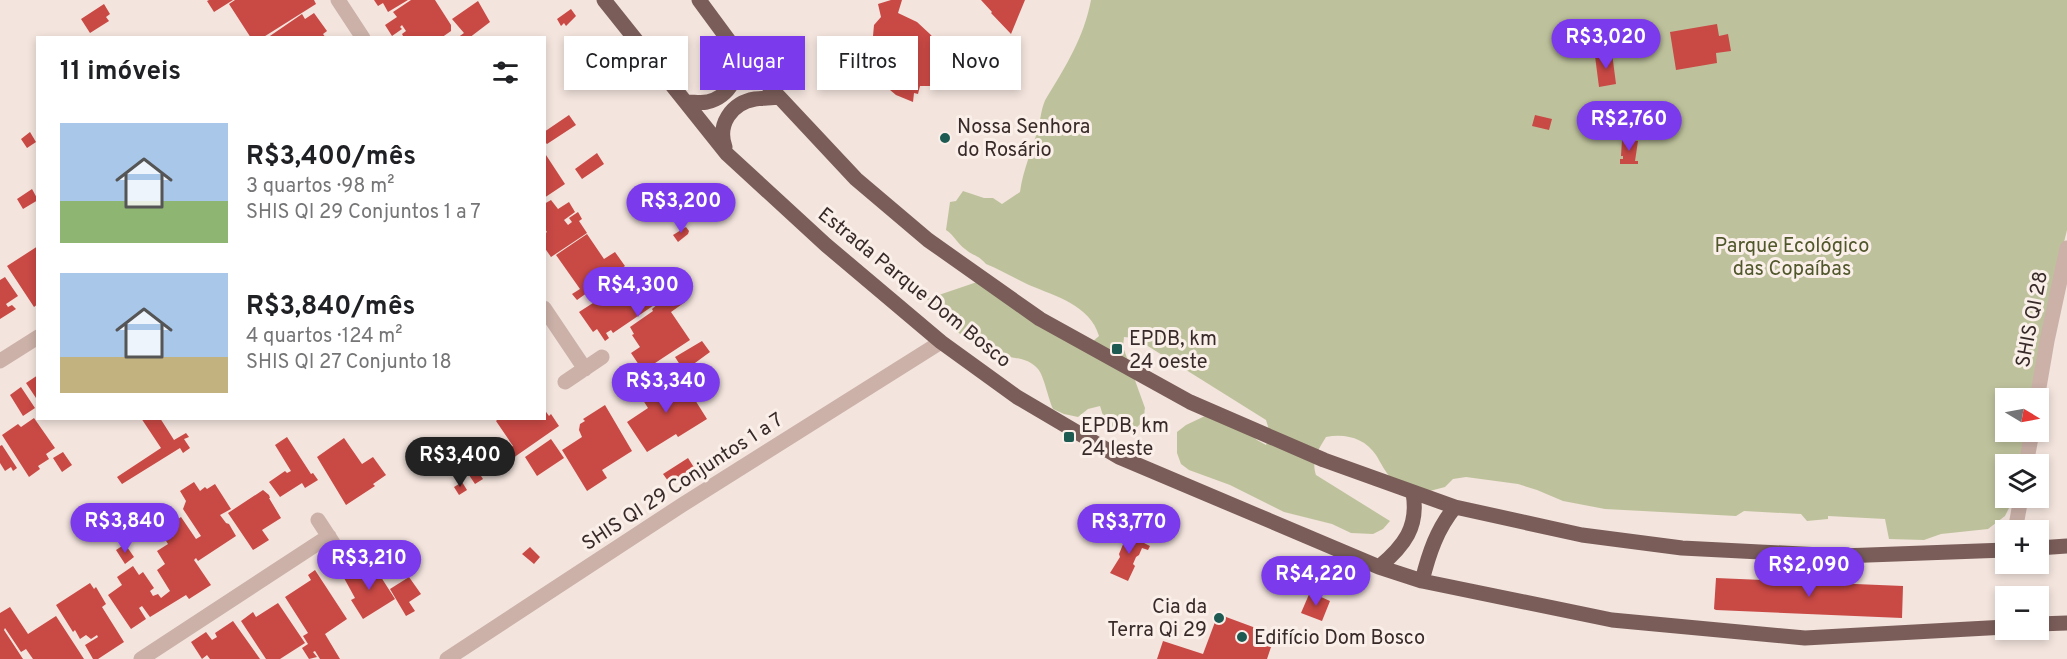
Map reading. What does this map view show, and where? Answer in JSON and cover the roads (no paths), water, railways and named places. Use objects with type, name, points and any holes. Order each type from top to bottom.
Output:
[{"type":"main road","name":"Estrada Parque Dom Bosco","points":[[604,0],[728,154],[826,245],[941,342],[1017,397],[1119,458],[1379,567],[1422,581],[1612,620],[1805,638],[1995,628]]},
{"type":"main road","points":[[699,0],[726,36]]},
{"type":"main road","points":[[687,102],[710,102],[725,90]]},
{"type":"main road","points":[[772,90],[865,186],[928,240],[1040,319],[1190,402],[1324,460],[1455,507],[1582,535],[1682,548],[1841,556],[1995,550]]},
{"type":"main road","points":[[728,154],[722,138],[722,129],[729,115],[743,102],[779,98]]},
{"type":"main road","points":[[1379,567],[1409,536],[1416,508],[1413,493]]},
{"type":"main road","points":[[1422,581],[1429,551],[1443,521],[1455,507]]},
{"type":"main road","points":[[2049,547],[2067,546]]},
{"type":"main road","points":[[2049,624],[2067,623]]},
{"type":"street","points":[[338,0],[362,36]]},
{"type":"street","name":"SHIS QI 28","points":[[2039,388],[2067,248]]},
{"type":"street","points":[[546,311],[585,369]]},
{"type":"street","points":[[0,361],[36,338]]},
{"type":"street","name":"SHIS QI 29 Conjuntos 1 a 7","points":[[447,659],[682,505],[941,342]]},
{"type":"street","points":[[566,382],[602,357]]},
{"type":"street","points":[[318,520],[339,552]]},
{"type":"street","points":[[141,659],[329,536]]},
{"type":"place","name":"Nossa Senhora do Rosário","points":[[945,138]]},
{"type":"place","name":"EPDB, km 24 oeste","points":[[1117,349]]},
{"type":"place","name":"EPDB, km 24 leste","points":[[1069,437]]},
{"type":"place","name":"Cia da Terra Qi 29","points":[[1219,618]]},
{"type":"place","name":"Edifício Dom Bosco","points":[[1242,637]]},
{"type":"park label","name":"Parque Ecológico das Copaíbas","points":[[1792,256]]}]
